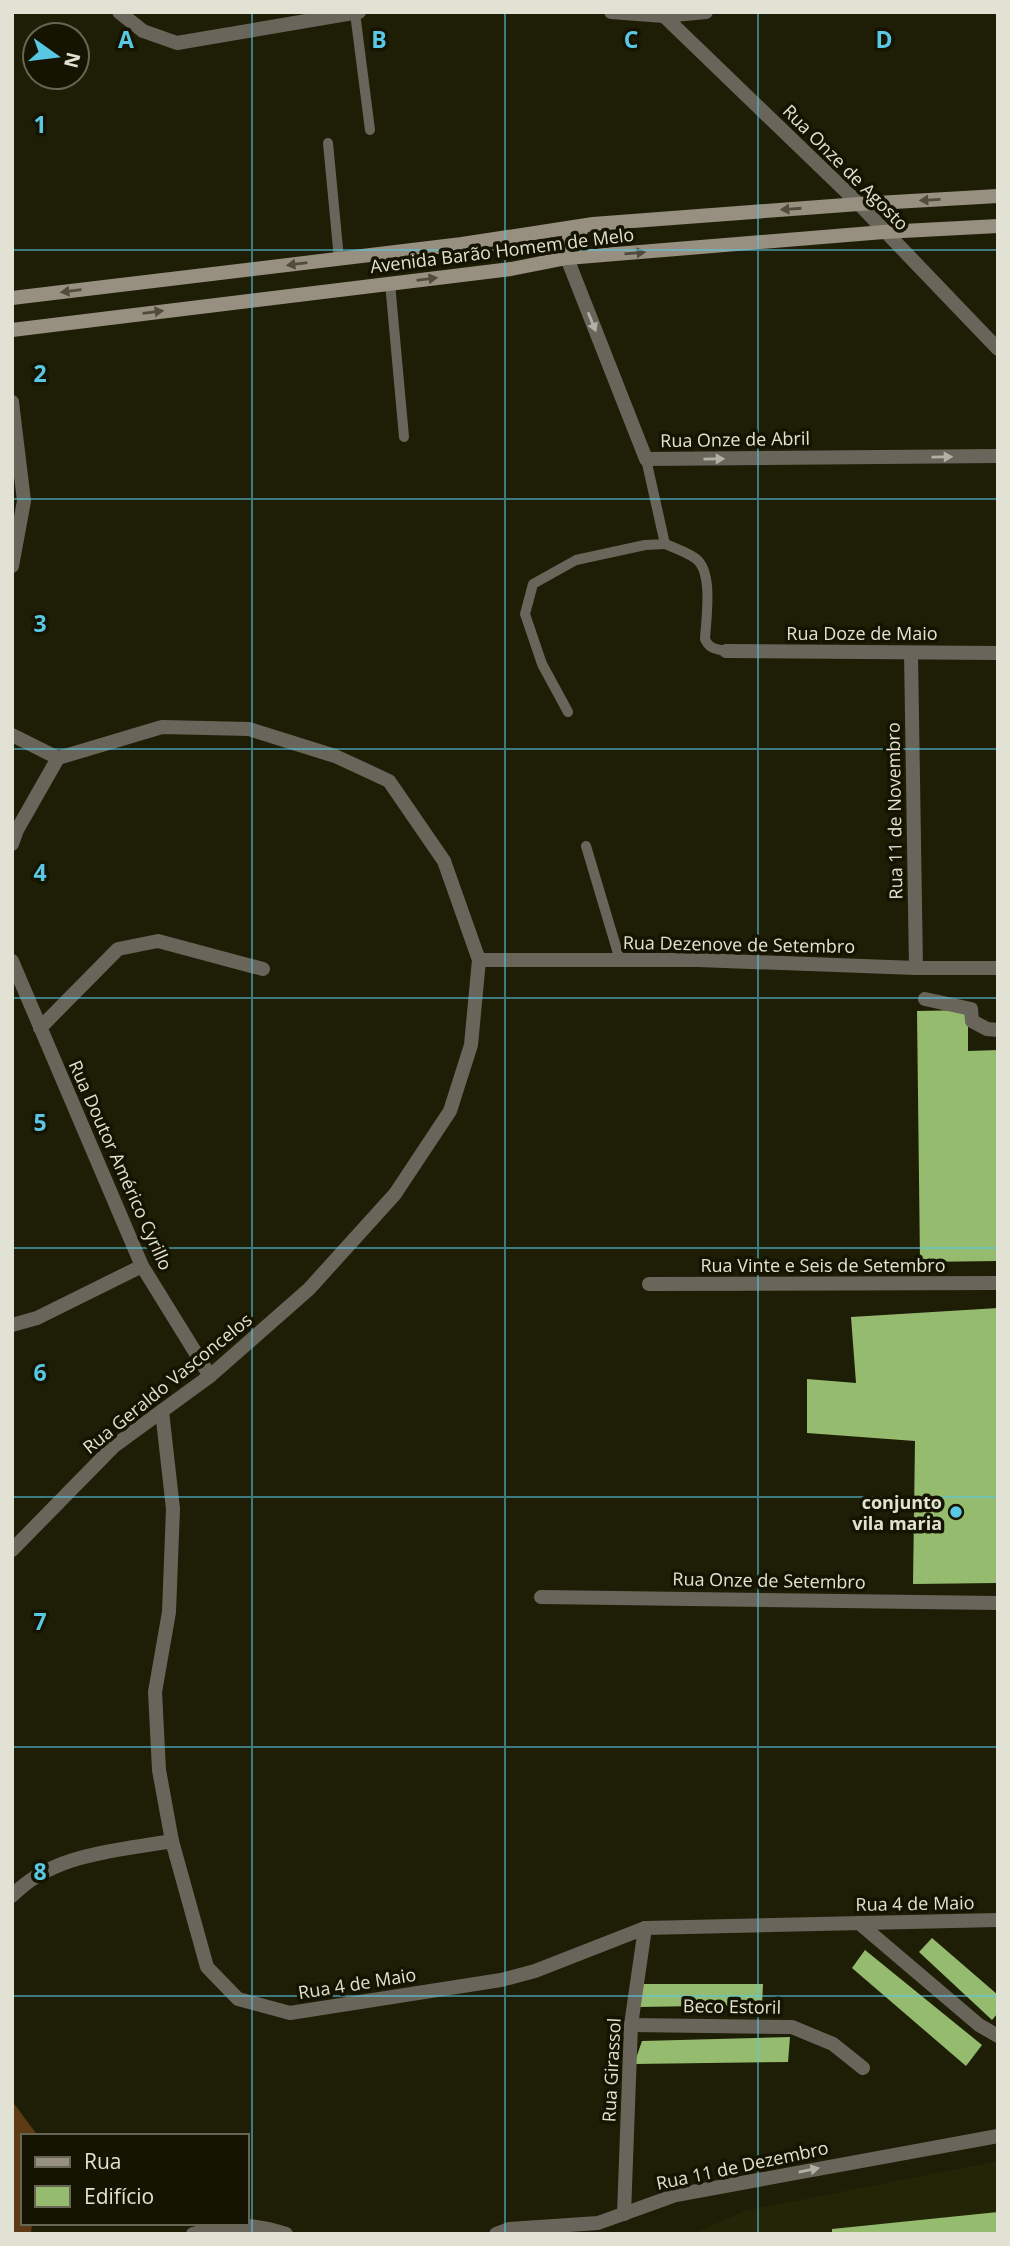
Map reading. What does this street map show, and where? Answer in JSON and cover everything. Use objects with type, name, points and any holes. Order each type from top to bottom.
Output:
[{"type":"main road","name":"Avenida Barão Homem de Melo","points":[[12,298],[462,244],[593,225],[998,196]]},
{"type":"main road","points":[[567,258],[572,232],[593,225]]},
{"type":"main road","name":"Avenida Barão Homem de Melo","points":[[12,330],[510,269],[567,258],[884,232],[998,226]]},
{"type":"street","points":[[119,12],[143,31],[177,43],[357,13]]},
{"type":"street","points":[[611,12],[664,16],[706,12]]},
{"type":"street","name":"Rua Onze de Agosto","points":[[664,16],[859,204],[998,349]]},
{"type":"street","name":"Rua Onze de Abril","points":[[567,258],[646,459],[998,456]]},
{"type":"street","points":[[12,402],[24,501],[12,566]]},
{"type":"street","name":"Rua Doze de Maio","points":[[726,651],[998,653]]},
{"type":"street","name":"Rua 11 de Novembro","points":[[911,653],[916,968]]},
{"type":"street","name":"Rua Geraldo Vasconcelos","points":[[12,1550],[114,1446],[210,1376],[309,1289],[395,1194],[450,1111],[471,1045],[479,960],[444,861],[388,780],[335,756],[249,729],[162,727],[58,758]]},
{"type":"street","points":[[12,735],[58,758],[17,830],[12,844]]},
{"type":"street","points":[[40,1028],[118,949],[158,941],[263,969]]},
{"type":"street","name":"Rua Dezenove de Setembro","points":[[479,960],[698,960],[916,968],[998,968]]},
{"type":"street","name":"Rua Doutor Américo Cyrillo","points":[[12,961],[142,1266],[210,1376]]},
{"type":"street","points":[[925,999],[971,1009],[972,1021],[987,1029],[998,1030]]},
{"type":"street","points":[[12,1325],[37,1318],[142,1266]]},
{"type":"street","name":"Rua Vinte e Seis de Setembro","points":[[649,1284],[998,1283]]},
{"type":"street","name":"Rua 4 de Maio","points":[[162,1411],[173,1509],[169,1612],[155,1692],[159,1770],[172,1841],[207,1967],[238,1999],[290,2013],[501,1980],[535,1970],[645,1928],[998,1920]]},
{"type":"street","name":"Rua Onze de Setembro","points":[[541,1597],[998,1602]]},
{"type":"street","points":[[12,1896],[22,1886],[60,1863],[172,1841]]},
{"type":"street","points":[[859,1923],[979,2025],[998,2036]]},
{"type":"street","name":"Rua Girassol","points":[[624,2214],[631,2025],[645,1928]]},
{"type":"street","name":"Beco Estoril","points":[[631,2025],[792,2027],[833,2044],[863,2068]]},
{"type":"street","name":"Rua 11 de Dezembro","points":[[495,2234],[509,2229],[598,2223],[676,2195],[998,2136]]},
{"type":"street","points":[[193,2234],[228,2225],[286,2234]]},
{"type":"lane","points":[[357,13],[370,130]]},
{"type":"lane","points":[[328,143],[340,259]]},
{"type":"lane","points":[[390,284],[404,437]]},
{"type":"lane","points":[[646,459],[665,544]]},
{"type":"lane","points":[[568,712],[542,664],[525,614],[533,584],[576,560],[645,545],[665,544],[698,560],[705,573],[708,597],[705,639],[707,645],[713,649],[726,651]]},
{"type":"lane","points":[[586,846],[620,960]]},
{"type":"shaded area","points":[[12,2101],[37,2134],[21,2134],[21,2225],[32,2225],[31,2234],[12,2234]]},
{"type":"shaded area","points":[[998,2161],[998,2234],[693,2234],[744,2211]]},
{"type":"building","points":[[968,1010],[968,1051],[998,1050],[998,1261],[920,1262],[917,1011]]},
{"type":"building","name":"conjunto vila maria","points":[[998,1308],[998,1583],[913,1584],[915,1441],[807,1433],[807,1379],[856,1383],[851,1317]]},
{"type":"building","points":[[932,1938],[998,1995],[998,2013],[992,2020],[919,1952]]},
{"type":"building","points":[[865,1950],[982,2045],[966,2066],[852,1968]]},
{"type":"building","points":[[641,1984],[763,1984],[762,2005],[639,2007]]},
{"type":"building","points":[[790,2037],[788,2062],[634,2064],[642,2041]]},
{"type":"building","points":[[998,2212],[998,2234],[832,2234],[832,2229]]},
{"type":"place","name":"conjunto vila maria","points":[[956,1512]]}]
